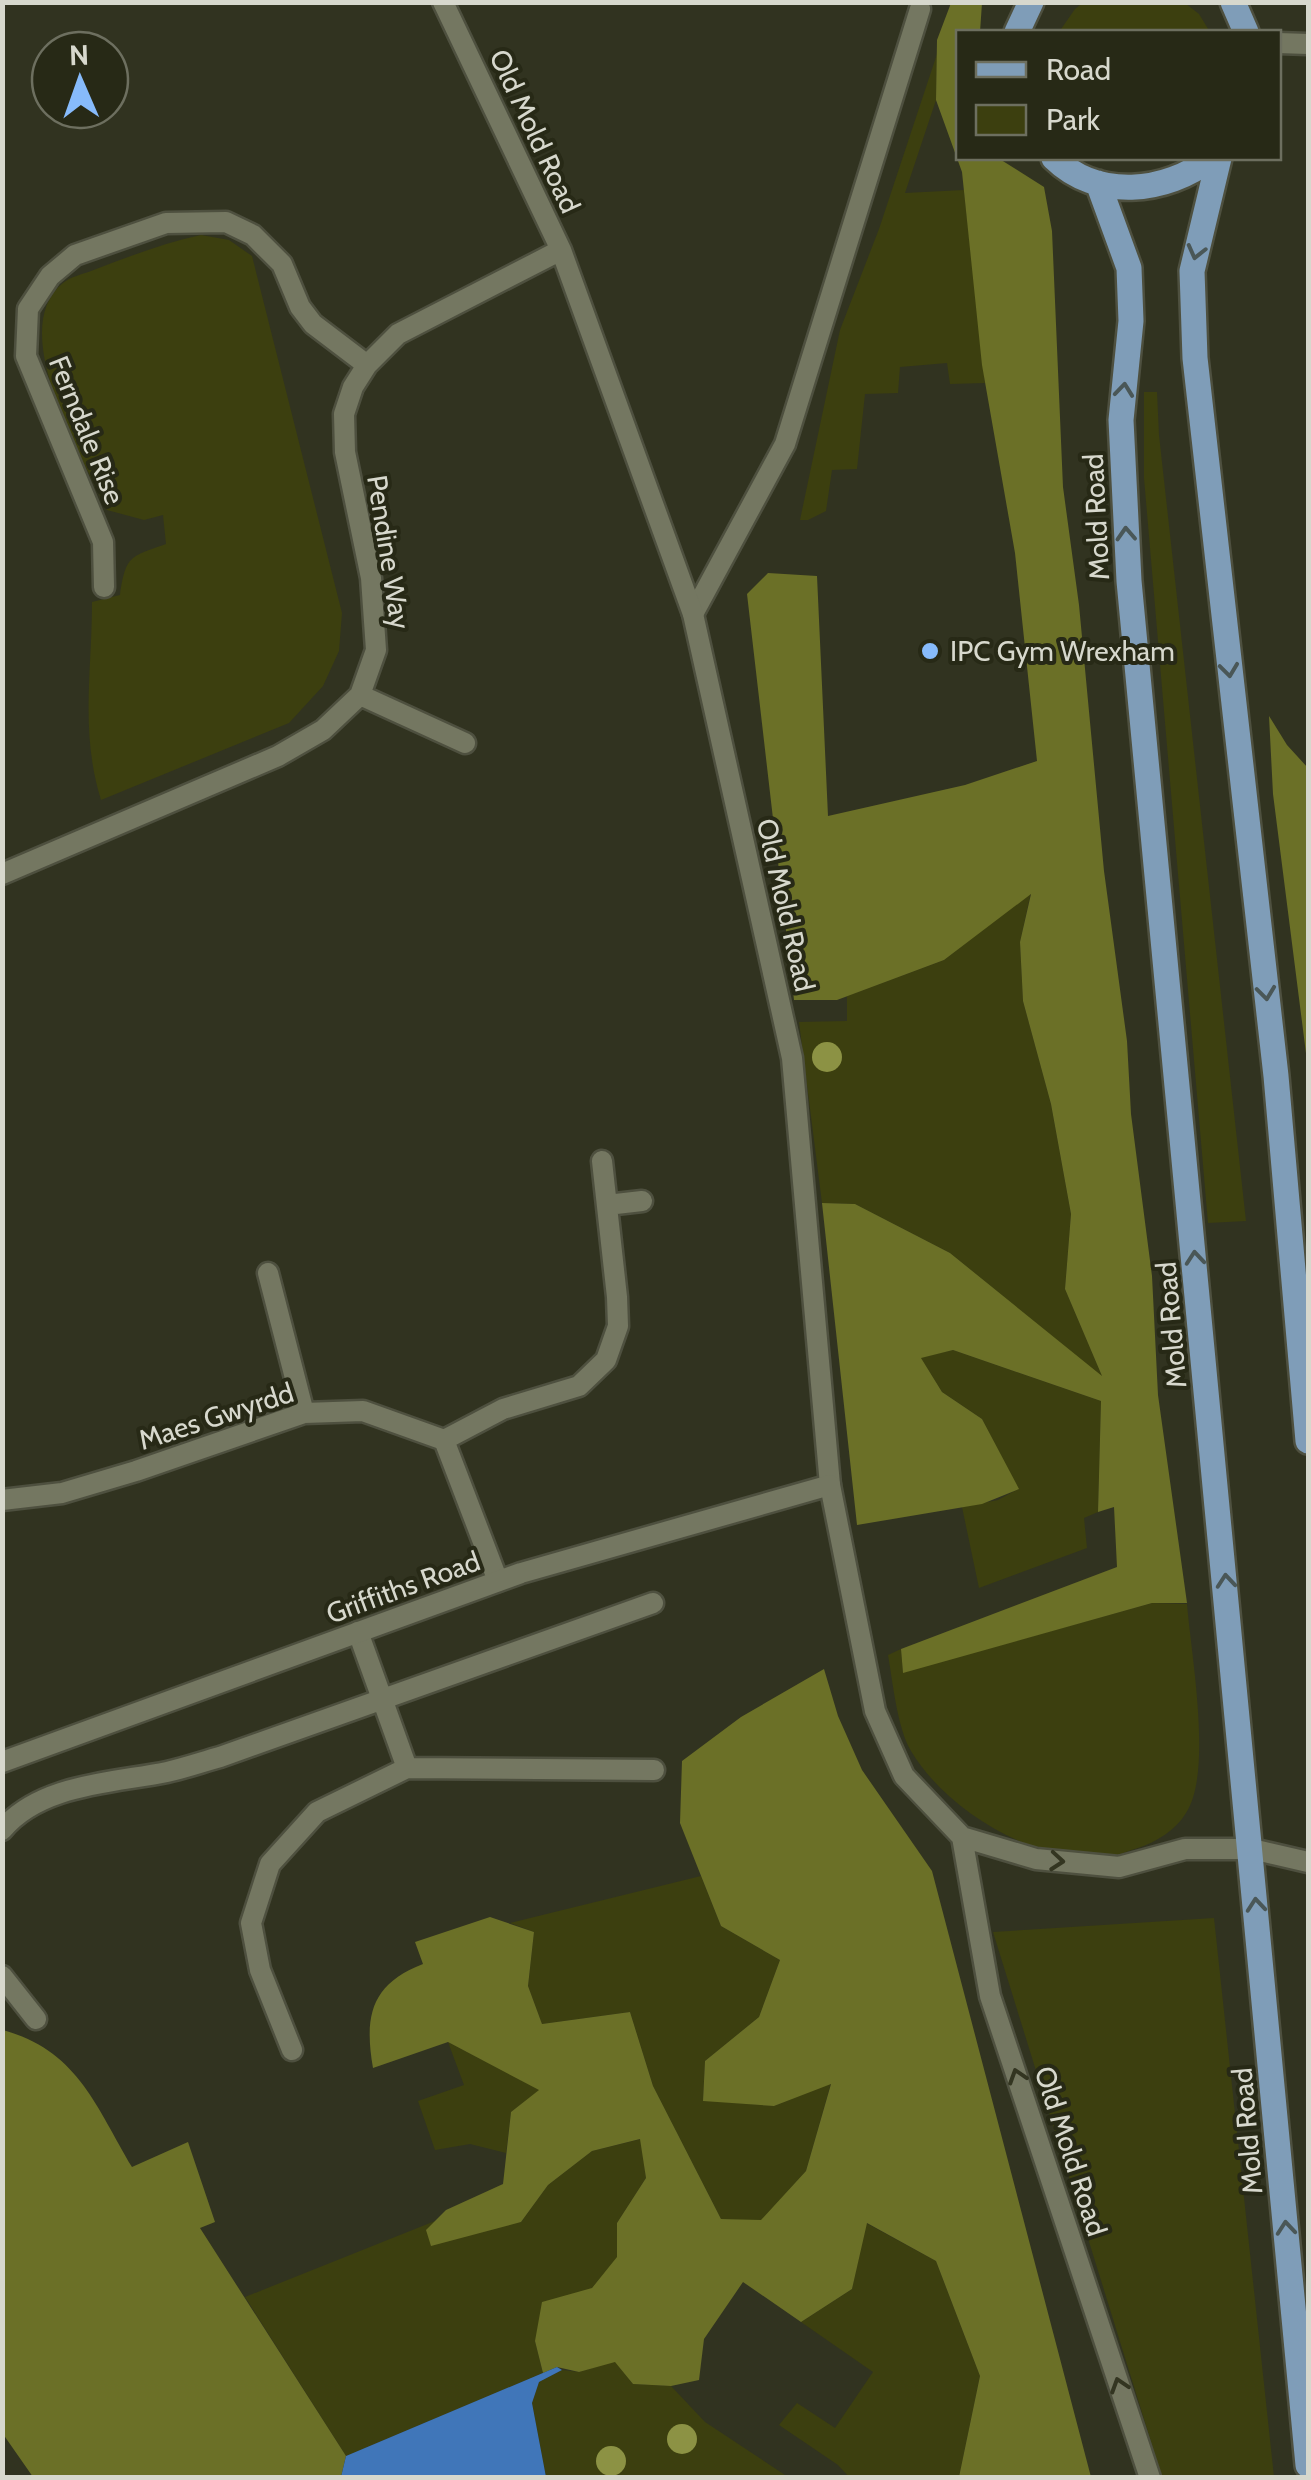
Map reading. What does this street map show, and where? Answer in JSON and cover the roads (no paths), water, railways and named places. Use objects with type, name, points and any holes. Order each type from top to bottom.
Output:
[{"type":"main road","points":[[1018,30],[1032,2]]},
{"type":"main road","points":[[1233,2],[1245,30]]},
{"type":"main road","points":[[1056,160],[1098,183],[1131,188],[1165,184],[1208,160]]},
{"type":"main road","points":[[1220,160],[1192,271],[1195,358],[1276,1076],[1308,1440]]},
{"type":"main road","name":"Mold Road","points":[[1098,183],[1129,268],[1131,321],[1121,420],[1129,581],[1308,2465]]},
{"type":"street","name":"Old Mold Road","points":[[443,2],[561,250],[694,614],[792,1058],[830,1485],[875,1711],[904,1776],[962,1837],[1036,1859],[1119,1867],[1185,1849],[1252,1849],[1308,1862]]},
{"type":"street","points":[[694,614],[784,444],[920,10]]},
{"type":"street","points":[[1281,43],[1308,44]]},
{"type":"street","name":"Ferndale Rise","points":[[104,587],[103,542],[26,356],[28,309],[50,276],[75,255],[166,223],[226,222],[253,235],[273,254],[313,324],[367,366]]},
{"type":"street","name":"Pendine Way","points":[[2,874],[278,756],[324,730],[360,695],[376,650],[371,578],[345,452],[344,414],[352,387],[398,334],[561,250]]},
{"type":"street","points":[[360,695],[465,743]]},
{"type":"street","points":[[498,1581],[444,1440],[503,1409],[579,1386],[606,1360],[618,1326],[602,1161]]},
{"type":"street","points":[[608,1204],[642,1201]]},
{"type":"street","points":[[268,1273],[304,1413]]},
{"type":"street","name":"Maes Gwyrdd","points":[[2,1500],[62,1493],[304,1413],[362,1411],[444,1440]]},
{"type":"street","name":"Griffiths Road","points":[[2,1762],[498,1581],[830,1485]]},
{"type":"street","points":[[2,1830],[12,1818],[54,1794],[171,1771],[220,1757],[654,1604]]},
{"type":"street","points":[[358,1632],[407,1768]]},
{"type":"street","points":[[292,2050],[260,1970],[251,1924],[270,1864],[316,1812],[407,1768],[654,1770]]},
{"type":"street","name":"Old Mold Road","points":[[962,1837],[990,1996],[1150,2478]]},
{"type":"street","points":[[2,1976],[36,2020]]},
{"type":"water","points":[[557,2367],[562,2370],[539,2382],[532,2403],[546,2477],[341,2477],[346,2456]]},
{"type":"place","name":"IPC Gym Wrexham","points":[[930,651]]}]
